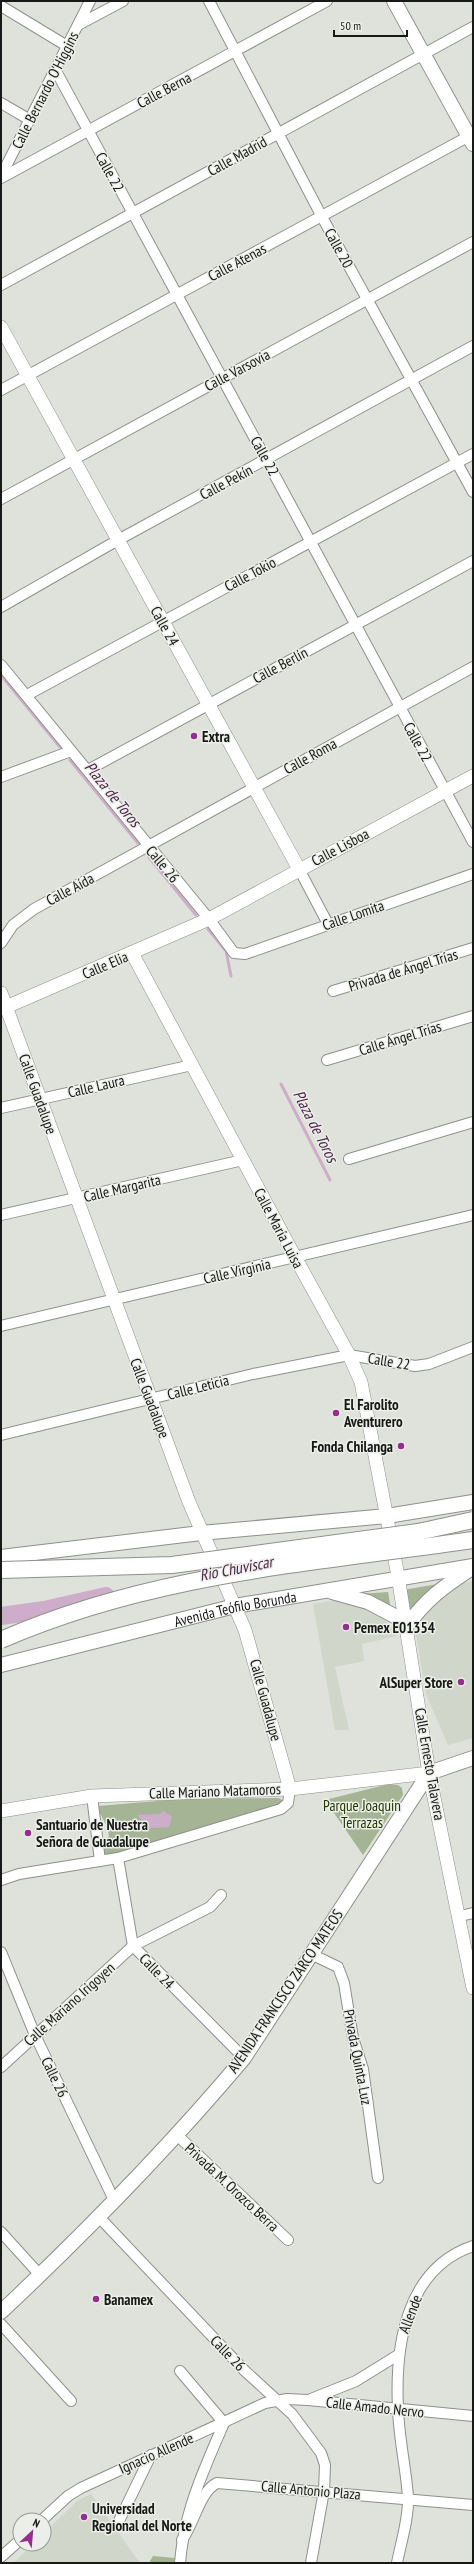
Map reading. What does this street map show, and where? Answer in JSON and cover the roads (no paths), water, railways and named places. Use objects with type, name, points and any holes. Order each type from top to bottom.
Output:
[{"type":"main road","points":[[394,1],[427,52]]},
{"type":"main road","points":[[404,1],[427,52],[472,136]]},
{"type":"main road","points":[[1,1557],[201,1533],[387,1516],[473,1502]]},
{"type":"main road","points":[[1,1570],[180,1564],[418,1532],[473,1520]]},
{"type":"main road","points":[[1,1640],[78,1610],[124,1596],[223,1574],[473,1540]]},
{"type":"main road","points":[[326,1590],[368,1602],[405,1624],[420,1606],[440,1589],[473,1567]]},
{"type":"main road","name":"Avenida Teófilo Borunda","points":[[1,1666],[235,1606],[398,1577],[473,1567]]},
{"type":"main road","points":[[429,1773],[473,1758]]},
{"type":"main road","name":"AVENIDA FRANCISCO ZARCO MATEOS","points":[[1,2312],[114,2200],[244,2058],[429,1773]]},
{"type":"street","name":"Calle Bernardo O'Higgins","points":[[1,177],[56,71],[90,1]]},
{"type":"street","points":[[78,25],[123,1]]},
{"type":"street","name":"Calle 20","points":[[208,1],[279,132],[322,217],[473,492]]},
{"type":"street","name":"Calle Berna","points":[[1,177],[327,1]]},
{"type":"street","points":[[1,6],[67,46]]},
{"type":"street","name":"Calle Madrid","points":[[1,285],[473,27]]},
{"type":"street","name":"Calle 22","points":[[56,71],[312,541],[354,625],[473,842]]},
{"type":"street","points":[[1,102],[30,120]]},
{"type":"street","name":"Calle Atenas","points":[[1,390],[472,136]]},
{"type":"street","name":"Calle Varsovia","points":[[1,499],[222,377],[368,300],[473,242]]},
{"type":"street","name":"Calle 24","points":[[1,327],[29,374],[74,460],[328,924]]},
{"type":"street","name":"Calle Pekín","points":[[1,607],[118,540],[267,460],[473,346]]},
{"type":"street","name":"Calle Tokio","points":[[27,695],[473,454]]},
{"type":"street","name":"Calle Berlín","points":[[88,770],[473,561]]},
{"type":"street","name":"Calle 26","points":[[1,665],[27,695],[71,752],[88,770],[148,847],[209,919],[234,953]]},
{"type":"street","name":"Calle Roma","points":[[148,847],[253,787],[473,667]]},
{"type":"street","points":[[1,777],[71,752]]},
{"type":"street","name":"Calle Lisboa","points":[[209,919],[473,776]]},
{"type":"street","name":"Calle Aída","points":[[1,943],[13,925],[34,909],[148,847]]},
{"type":"street","name":"Calle Lomita","points":[[234,953],[245,954],[473,874]]},
{"type":"street","name":"Calle Elia","points":[[4,1009],[209,919]]},
{"type":"street","name":"Privada de Ángel Trías","points":[[333,991],[473,948]]},
{"type":"street","name":"Calle María Luisa","points":[[132,953],[294,1257],[349,1355],[361,1382],[368,1409],[387,1516]]},
{"type":"street","name":"Calle Guadalupe","points":[[1,993],[4,1009],[40,1099],[113,1300],[201,1533],[235,1606],[257,1667],[290,1789],[288,1803],[281,1809],[118,1858]]},
{"type":"street","name":"Calle Ángel Trías","points":[[328,1060],[473,1016]]},
{"type":"street","name":"Calle Laura","points":[[1,1108],[192,1064]]},
{"type":"street","points":[[349,1159],[473,1122]]},
{"type":"street","name":"Calle Margarita","points":[[1,1215],[243,1160]]},
{"type":"street","name":"Calle Virginia","points":[[1,1326],[473,1215]]},
{"type":"street","name":"Calle 22","points":[[349,1355],[415,1366],[429,1364],[473,1347]]},
{"type":"street","name":"Calle Leticia","points":[[1,1435],[253,1374],[349,1355]]},
{"type":"street","name":"Calle Ernesto Talavera","points":[[387,1516],[429,1773],[460,1916],[473,1988]]},
{"type":"street","name":"Calle Mariano Matamoros","points":[[1,1810],[92,1796],[290,1789],[429,1773]]},
{"type":"street","points":[[92,1796],[100,1861]]},
{"type":"street","points":[[1,1880],[20,1874],[118,1858]]},
{"type":"street","name":"Calle 24","points":[[118,1858],[133,1946],[244,2058]]},
{"type":"street","name":"Calle Mariano Irigoyen","points":[[1,2067],[133,1946],[210,1907],[222,1895]]},
{"type":"street","points":[[460,1916],[473,1912]]},
{"type":"street","name":"Calle 26","points":[[1,1952],[35,2035],[114,2200]]},
{"type":"street","name":"Privada Quinta Luz","points":[[311,1954],[338,1967],[344,1983],[353,2038],[363,2069],[378,2178]]},
{"type":"street","name":"Privada M. Orozco Berra","points":[[176,2134],[288,2240]]},
{"type":"street","name":"Calle 26","points":[[98,2216],[245,2371],[278,2400],[297,2420],[324,2458],[324,2491],[311,2563]]},
{"type":"street","points":[[1,2232],[40,2275]]},
{"type":"street","name":"Allende","points":[[397,2563],[408,2499],[398,2410],[398,2355],[406,2320],[422,2286],[451,2256],[473,2246]]},
{"type":"street","points":[[1,2324],[71,2401]]},
{"type":"street","points":[[308,2400],[356,2381],[398,2355]]},
{"type":"street","points":[[180,2371],[224,2423],[193,2496],[182,2540],[180,2563]]},
{"type":"street","name":"Calle Amado Nervo","points":[[278,2400],[308,2400],[398,2410],[473,2416]]},
{"type":"street","name":"Ignacio Allende","points":[[52,2512],[78,2490],[151,2455],[224,2423],[253,2408],[278,2400]]},
{"type":"street","points":[[118,2522],[151,2455]]},
{"type":"street","name":"Calle Antonio Plaza","points":[[182,2540],[191,2526],[207,2490],[217,2483],[473,2505]]},
{"type":"street","points":[[1,2557],[12,2547]]},
{"type":"waterway","name":"Plaza de Toros","points":[[1,675],[60,747]]},
{"type":"waterway","name":"Plaza de Toros","points":[[70,760],[138,843]]},
{"type":"waterway","name":"Plaza de Toros","points":[[148,856],[196,915]]},
{"type":"waterway","name":"Plaza de Toros","points":[[208,929],[226,951],[231,976]]},
{"type":"waterway","name":"Plaza de Toros","points":[[281,1084],[330,1180]]},
{"type":"waterway","name":"Rio Chuviscar","points":[[1,1616],[44,1610],[106,1596]]},
{"type":"place","name":"Extra","points":[[194,736]]},
{"type":"place","name":"El Farolito Aventurero","points":[[336,1413]]},
{"type":"place","name":"Fonda Chilanga","points":[[401,1446]]},
{"type":"place","name":"Pemex E01354","points":[[346,1627]]},
{"type":"place","name":"AlSuper Store","points":[[461,1682]]},
{"type":"place","name":"Santuario de Nuestra Señora de Guadalupe","points":[[28,1833]]},
{"type":"place","name":"Banamex","points":[[96,2299]]},
{"type":"place","name":"Universidad Regional del Norte","points":[[84,2517]]},
{"type":"park label","name":"Parque Joaquin Terrazas","points":[[362,1814]]}]
